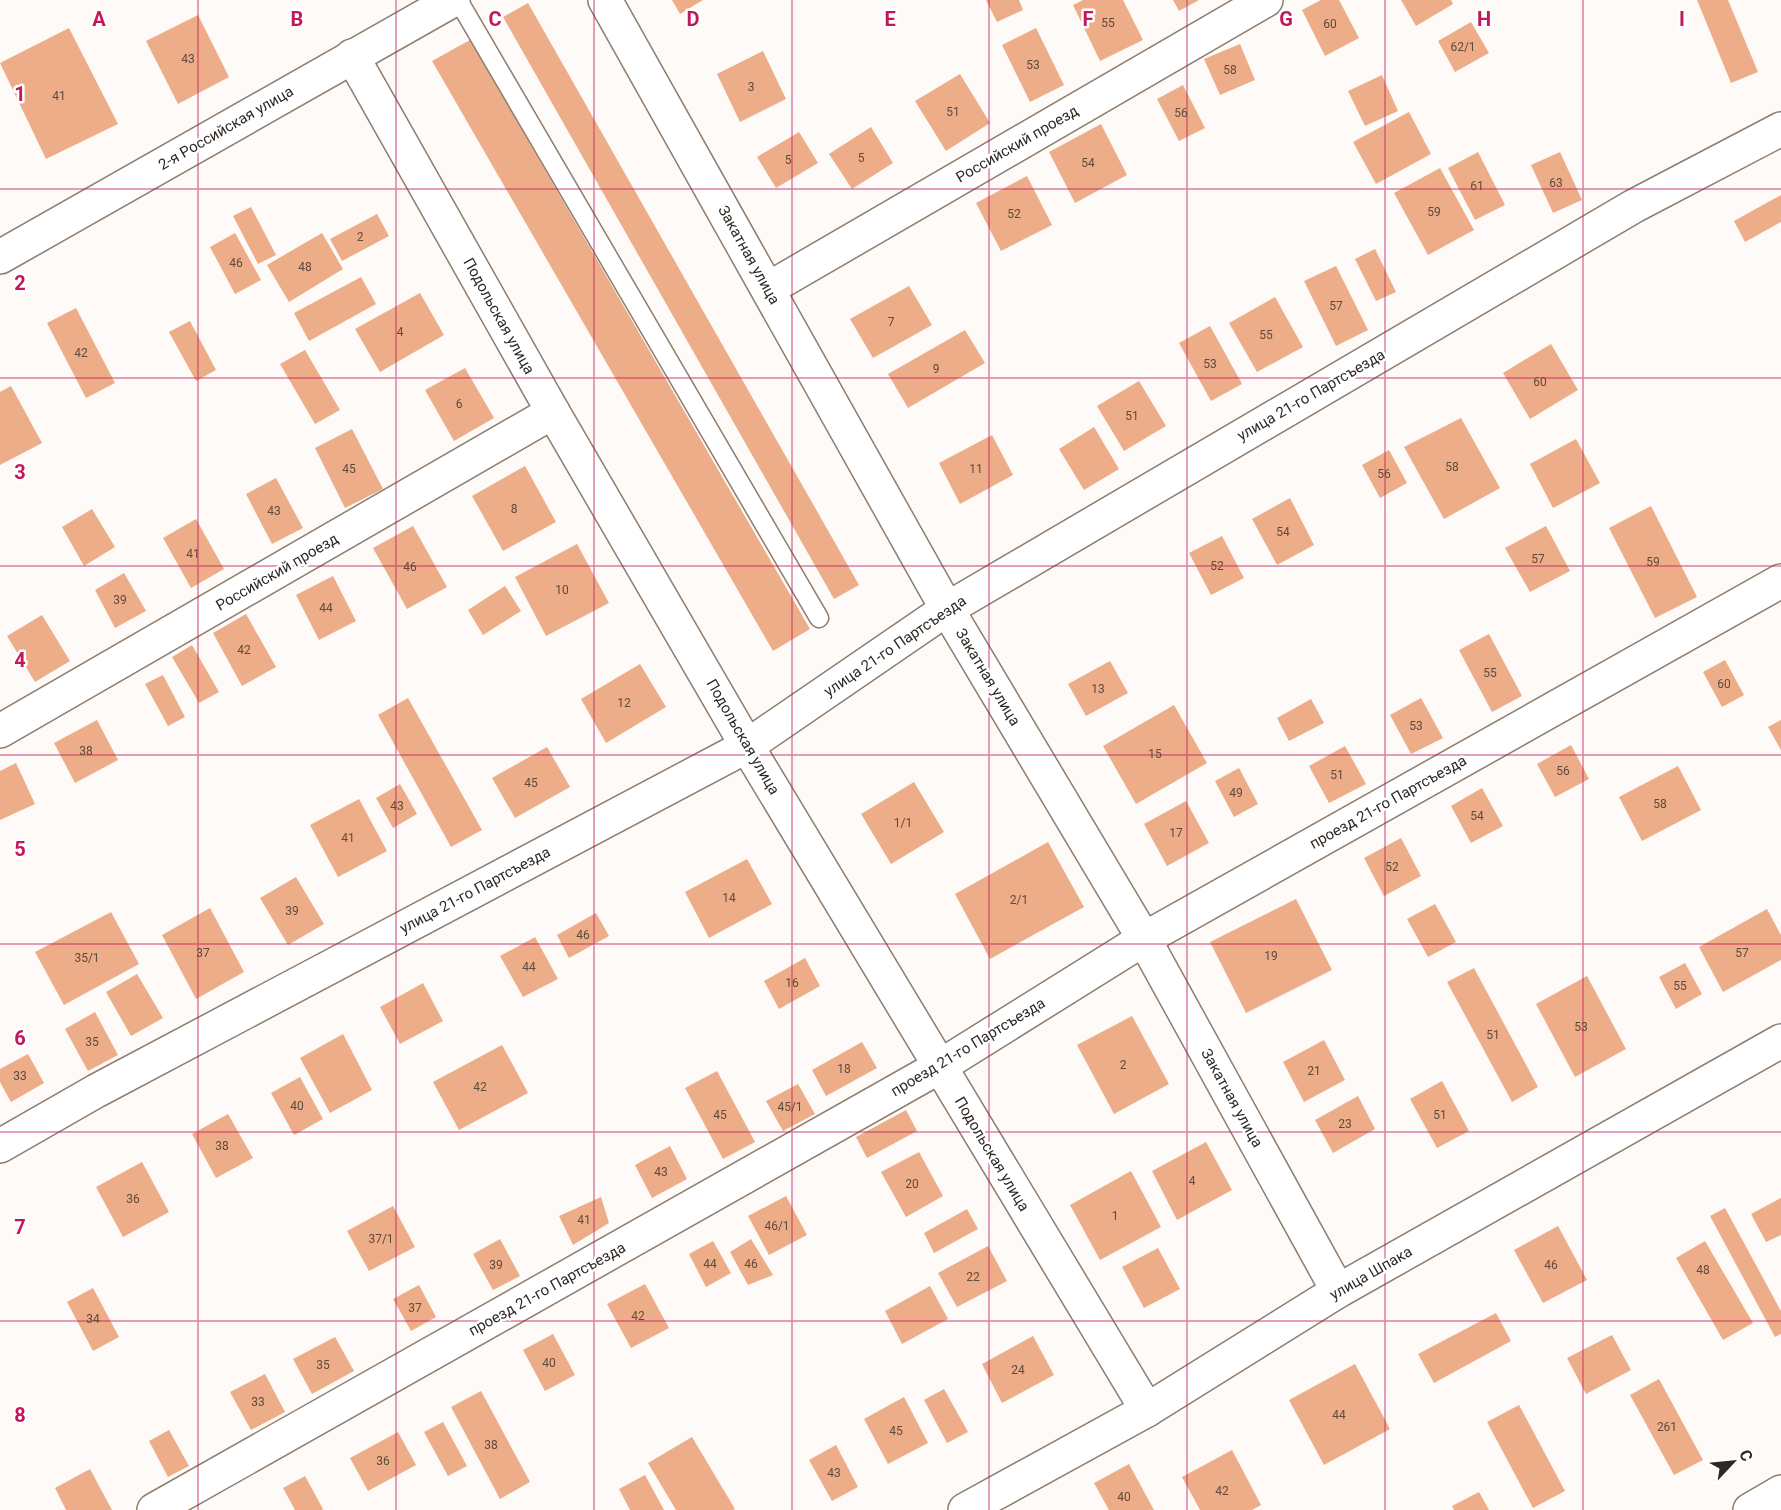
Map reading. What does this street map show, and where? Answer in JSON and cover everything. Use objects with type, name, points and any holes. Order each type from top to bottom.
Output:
[{"type":"street","name":"2-я Российская улица","points":[[0,257],[453,0]]},
{"type":"street","name":"Закатная улица","points":[[605,0],[947,609],[1144,939],[1338,1291]]},
{"type":"street","name":"Российский проезд","points":[[768,289],[1266,0]]},
{"type":"street","name":"Подольская улица","points":[[352,56],[553,412],[747,746],[1147,1410]]},
{"type":"street","name":"улица 21-го Партсъезда","points":[[0,1146],[96,1091],[747,746],[947,609],[1634,206],[1781,129]]},
{"type":"street","name":"Российский проезд","points":[[0,731],[553,412]]},
{"type":"street","name":"проезд 21-го Партсъезда","points":[[154,1510],[939,1067],[1144,939],[1781,581]]},
{"type":"street","name":"улица Шпака","points":[[965,1510],[1147,1410],[1338,1291],[1781,1041]]},
{"type":"street","points":[[1750,1510],[1781,1492]]},
{"type":"lane","points":[[458,0],[819,618]]},
{"type":"building","points":[[672,0],[703,0],[680,14]]},
{"type":"building","points":[[986,0],[1019,0],[1023,10],[997,22]]},
{"type":"building","points":[[1083,0],[1123,0],[1143,40],[1100,61],[1073,5]]},
{"type":"building","points":[[1173,0],[1199,0],[1179,11]]},
{"type":"building","points":[[1321,0],[1339,0],[1359,38],[1325,56],[1302,10]]},
{"type":"building","points":[[1401,0],[1451,0],[1453,4],[1416,26]]},
{"type":"building","points":[[1697,0],[1728,0],[1758,72],[1731,83]]},
{"type":"building","points":[[528,3],[859,585],[834,599],[503,17]]},
{"type":"building","points":[[198,15],[229,77],[178,104],[146,41]]},
{"type":"building","points":[[1471,22],[1489,53],[1455,72],[1438,41]]},
{"type":"building","points":[[69,28],[118,124],[46,159],[0,63]]},
{"type":"building","points":[[1036,28],[1064,85],[1030,102],[1002,45]]},
{"type":"building","points":[[470,40],[810,629],[773,651],[432,61]]},
{"type":"building","points":[[1240,44],[1255,80],[1220,95],[1204,59]]},
{"type":"building","points":[[763,51],[786,99],[740,122],[717,74]]},
{"type":"building","points":[[960,74],[990,123],[946,151],[915,101]]},
{"type":"building","points":[[1382,75],[1398,111],[1365,126],[1348,91]]},
{"type":"building","points":[[1183,85],[1205,128],[1179,141],[1157,99]]},
{"type":"building","points":[[1409,112],[1431,154],[1376,184],[1353,142]]},
{"type":"building","points":[[1101,124],[1127,175],[1075,203],[1049,152]]},
{"type":"building","points":[[871,127],[893,163],[852,189],[829,154]]},
{"type":"building","points":[[799,132],[818,163],[776,188],[757,157]]},
{"type":"building","points":[[1478,152],[1505,205],[1475,220],[1448,168]]},
{"type":"building","points":[[1560,152],[1582,200],[1553,213],[1531,165]]},
{"type":"building","points":[[1440,168],[1474,230],[1428,255],[1394,193]]},
{"type":"building","points":[[1027,176],[1052,225],[1001,251],[976,203]]},
{"type":"building","points":[[1781,195],[1781,222],[1745,242],[1734,221]]},
{"type":"building","points":[[251,207],[276,255],[258,264],[233,216]]},
{"type":"building","points":[[377,214],[389,236],[342,261],[330,239]]},
{"type":"building","points":[[235,233],[261,280],[235,294],[210,247]]},
{"type":"building","points":[[322,233],[343,269],[289,302],[267,265]]},
{"type":"building","points":[[1375,249],[1396,292],[1376,301],[1355,259]]},
{"type":"building","points":[[1336,266],[1368,330],[1336,346],[1304,281]]},
{"type":"building","points":[[361,277],[376,304],[309,341],[294,313]]},
{"type":"building","points":[[909,286],[932,325],[873,358],[850,319]]},
{"type":"building","points":[[420,293],[444,335],[380,372],[355,329]]},
{"type":"building","points":[[1275,297],[1303,347],[1257,372],[1229,323]]},
{"type":"building","points":[[76,308],[115,383],[86,398],[47,323]]},
{"type":"building","points":[[190,321],[216,370],[196,381],[169,332]]},
{"type":"building","points":[[1210,326],[1242,384],[1211,401],[1179,343]]},
{"type":"building","points":[[965,330],[985,363],[908,408],[888,374]]},
{"type":"building","points":[[1551,344],[1578,390],[1530,419],[1503,373]]},
{"type":"building","points":[[305,350],[340,410],[315,424],[280,364]]},
{"type":"building","points":[[465,368],[494,418],[454,441],[425,390]]},
{"type":"building","points":[[1139,381],[1166,426],[1124,451],[1097,406]]},
{"type":"building","points":[[11,386],[42,443],[0,465],[0,392]]},
{"type":"building","points":[[1461,418],[1500,488],[1444,519],[1404,447]]},
{"type":"building","points":[[1094,427],[1119,469],[1084,490],[1059,449]]},
{"type":"building","points":[[352,429],[383,489],[345,508],[315,448]]},
{"type":"building","points":[[992,435],[1013,475],[960,504],[939,463]]},
{"type":"building","points":[[1576,439],[1600,483],[1553,508],[1530,464]]},
{"type":"building","points":[[1389,450],[1407,483],[1380,498],[1362,465]]},
{"type":"building","points":[[525,466],[556,522],[503,551],[472,496]]},
{"type":"building","points":[[276,478],[303,528],[272,544],[246,494]]},
{"type":"building","points":[[1290,498],[1314,545],[1277,565],[1252,519]]},
{"type":"building","points":[[1651,506],[1697,597],[1655,618],[1609,528]]},
{"type":"building","points":[[92,509],[115,547],[84,566],[62,527]]},
{"type":"building","points":[[196,519],[224,569],[191,588],[163,538]]},
{"type":"building","points":[[413,526],[447,587],[407,609],[373,548]]},
{"type":"building","points":[[1546,526],[1570,571],[1530,592],[1505,548]]},
{"type":"building","points":[[1222,536],[1244,578],[1211,595],[1189,553]]},
{"type":"building","points":[[577,544],[609,603],[546,636],[515,577]]},
{"type":"building","points":[[124,573],[146,611],[115,628],[95,590]]},
{"type":"building","points":[[333,576],[356,621],[319,640],[296,595]]},
{"type":"building","points":[[505,586],[521,611],[483,635],[468,610]]},
{"type":"building","points":[[246,614],[276,667],[242,686],[213,633]]},
{"type":"building","points":[[42,615],[70,661],[35,682],[7,636]]},
{"type":"building","points":[[1489,634],[1522,696],[1492,712],[1459,650]]},
{"type":"building","points":[[192,645],[219,692],[199,703],[172,657]]},
{"type":"building","points":[[1725,660],[1744,695],[1722,707],[1703,672]]},
{"type":"building","points":[[1110,661],[1128,693],[1086,716],[1068,684]]},
{"type":"building","points":[[640,664],[666,707],[606,743],[581,699]]},
{"type":"building","points":[[163,675],[185,717],[168,726],[145,684]]},
{"type":"building","points":[[408,698],[482,830],[451,847],[378,715]]},
{"type":"building","points":[[1421,698],[1443,738],[1411,754],[1390,715]]},
{"type":"building","points":[[1311,699],[1324,723],[1289,741],[1277,718]]},
{"type":"building","points":[[1174,705],[1207,763],[1136,804],[1103,746]]},
{"type":"building","points":[[97,720],[118,760],[75,783],[54,743]]},
{"type":"building","points":[[1781,720],[1781,750],[1768,727]]},
{"type":"building","points":[[1571,745],[1589,779],[1555,797],[1537,764]]},
{"type":"building","points":[[1345,746],[1366,784],[1329,803],[1309,766]]},
{"type":"building","points":[[547,747],[570,787],[515,818],[492,778]]},
{"type":"building","points":[[16,763],[35,804],[0,820],[0,771]]},
{"type":"building","points":[[1678,766],[1701,810],[1642,841],[1619,797]]},
{"type":"building","points":[[1239,768],[1258,804],[1234,817],[1215,781]]},
{"type":"building","points":[[914,782],[944,832],[891,864],[861,814]]},
{"type":"building","points":[[400,784],[417,814],[393,828],[376,798]]},
{"type":"building","points":[[1482,788],[1503,826],[1471,843],[1451,806]]},
{"type":"building","points":[[359,799],[387,851],[338,877],[310,825]]},
{"type":"building","points":[[1186,801],[1209,843],[1167,866],[1144,824]]},
{"type":"building","points":[[1401,838],[1421,876],[1384,896],[1364,858]]},
{"type":"building","points":[[1048,842],[1084,907],[990,959],[955,894]]},
{"type":"building","points":[[747,859],[772,904],[709,938],[685,892]]},
{"type":"building","points":[[296,877],[324,924],[288,945],[260,898]]},
{"type":"building","points":[[1296,899],[1332,970],[1246,1013],[1210,942]]},
{"type":"building","points":[[1435,904],[1456,942],[1428,957],[1407,919]]},
{"type":"building","points":[[210,908],[244,972],[196,999],[162,935]]},
{"type":"building","points":[[1767,909],[1781,935],[1781,960],[1723,992],[1699,947]]},
{"type":"building","points":[[111,912],[139,964],[64,1005],[35,952]]},
{"type":"building","points":[[596,913],[609,936],[569,958],[557,935]]},
{"type":"building","points":[[535,937],[558,979],[523,997],[500,956]]},
{"type":"building","points":[[805,958],[820,986],[779,1009],[764,981]]},
{"type":"building","points":[[1685,963],[1702,994],[1676,1009],[1659,977]]},
{"type":"building","points":[[1474,968],[1538,1087],[1512,1102],[1447,982]]},
{"type":"building","points":[[137,974],[163,1018],[131,1036],[106,992]]},
{"type":"building","points":[[1587,976],[1626,1049],[1575,1077],[1536,1004]]},
{"type":"building","points":[[423,983],[443,1021],[400,1044],[380,1007]]},
{"type":"building","points":[[95,1012],[118,1055],[88,1071],[65,1029]]},
{"type":"building","points":[[1132,1016],[1169,1084],[1114,1114],[1077,1045]]},
{"type":"building","points":[[343,1034],[372,1090],[330,1113],[300,1058]]},
{"type":"building","points":[[1324,1040],[1345,1080],[1304,1102],[1283,1062]]},
{"type":"building","points":[[862,1042],[877,1068],[826,1096],[812,1070]]},
{"type":"building","points":[[502,1045],[528,1093],[459,1130],[433,1082]]},
{"type":"building","points":[[28,1054],[44,1083],[11,1102],[0,1082],[0,1069]]},
{"type":"building","points":[[717,1071],[755,1142],[723,1159],[685,1088]]},
{"type":"building","points":[[300,1077],[323,1119],[294,1135],[271,1093]]},
{"type":"building","points":[[1442,1081],[1469,1131],[1437,1148],[1410,1099]]},
{"type":"building","points":[[798,1084],[815,1114],[783,1131],[766,1101]]},
{"type":"building","points":[[1358,1096],[1375,1129],[1333,1153],[1315,1120]]},
{"type":"building","points":[[906,1110],[917,1131],[867,1158],[856,1137]]},
{"type":"building","points":[[228,1114],[253,1158],[216,1178],[192,1134]]},
{"type":"building","points":[[1206,1142],[1232,1190],[1177,1220],[1152,1171]]},
{"type":"building","points":[[670,1146],[687,1179],[652,1198],[635,1165]]},
{"type":"building","points":[[919,1152],[943,1196],[906,1217],[881,1172]]},
{"type":"building","points":[[142,1162],[169,1212],[123,1237],[96,1187]]},
{"type":"building","points":[[1131,1171],[1161,1227],[1100,1260],[1070,1205]]},
{"type":"building","points":[[786,1196],[807,1235],[769,1255],[748,1216]]},
{"type":"building","points":[[601,1197],[609,1223],[573,1245],[559,1216]]},
{"type":"building","points":[[1781,1198],[1781,1235],[1766,1242],[1751,1214]]},
{"type":"building","points":[[393,1206],[415,1247],[369,1271],[347,1231]]},
{"type":"building","points":[[1725,1208],[1781,1311],[1781,1334],[1775,1337],[1710,1216]]},
{"type":"building","points":[[967,1209],[978,1229],[934,1253],[924,1233]]},
{"type":"building","points":[[1558,1226],[1587,1280],[1543,1303],[1514,1250]]},
{"type":"building","points":[[500,1239],[520,1276],[493,1290],[473,1254]]},
{"type":"building","points":[[751,1239],[773,1275],[748,1285],[730,1252]]},
{"type":"building","points":[[713,1241],[731,1273],[706,1287],[689,1254]]},
{"type":"building","points":[[1705,1241],[1753,1323],[1723,1340],[1676,1258]]},
{"type":"building","points":[[988,1246],[1007,1281],[957,1307],[938,1273]]},
{"type":"building","points":[[1158,1248],[1180,1289],[1144,1308],[1122,1267]]},
{"type":"building","points":[[645,1284],[669,1328],[631,1348],[607,1304]]},
{"type":"building","points":[[419,1285],[436,1317],[411,1331],[393,1299]]},
{"type":"building","points":[[930,1286],[948,1319],[902,1344],[885,1311]]},
{"type":"building","points":[[93,1288],[119,1337],[93,1351],[67,1302]]},
{"type":"building","points":[[1496,1313],[1511,1341],[1434,1383],[1418,1354]]},
{"type":"building","points":[[553,1334],[575,1375],[545,1391],[523,1350]]},
{"type":"building","points":[[1612,1335],[1631,1370],[1586,1394],[1567,1358]]},
{"type":"building","points":[[1033,1336],[1054,1375],[1002,1403],[982,1364]]},
{"type":"building","points":[[335,1337],[354,1371],[312,1394],[293,1359]]},
{"type":"building","points":[[1355,1364],[1390,1429],[1324,1465],[1289,1400]]},
{"type":"building","points":[[265,1374],[285,1412],[251,1430],[230,1392]]},
{"type":"building","points":[[1659,1379],[1703,1460],[1674,1475],[1630,1395]]},
{"type":"building","points":[[944,1389],[968,1432],[947,1443],[924,1400]]},
{"type":"building","points":[[481,1391],[530,1482],[500,1499],[451,1407]]},
{"type":"building","points":[[904,1397],[928,1443],[888,1464],[864,1419]]},
{"type":"building","points":[[1519,1405],[1565,1491],[1533,1508],[1487,1422]]},
{"type":"building","points":[[443,1422],[467,1466],[448,1476],[424,1432]]},
{"type":"building","points":[[169,1430],[189,1466],[168,1477],[149,1441]]},
{"type":"building","points":[[398,1432],[416,1465],[368,1491],[350,1458]]},
{"type":"building","points":[[692,1437],[735,1509],[676,1510],[648,1463]]},
{"type":"building","points":[[836,1445],[858,1487],[832,1501],[809,1460]]},
{"type":"building","points":[[1232,1450],[1261,1505],[1252,1510],[1200,1510],[1182,1477]]},
{"type":"building","points":[[1129,1464],[1154,1510],[1109,1510],[1094,1483]]},
{"type":"building","points":[[90,1469],[112,1510],[66,1510],[55,1488]]},
{"type":"building","points":[[645,1475],[664,1510],[630,1510],[619,1489]]},
{"type":"building","points":[[305,1476],[322,1510],[295,1510],[283,1488]]},
{"type":"building","points":[[1479,1492],[1489,1510],[1454,1510],[1452,1506]]}]
